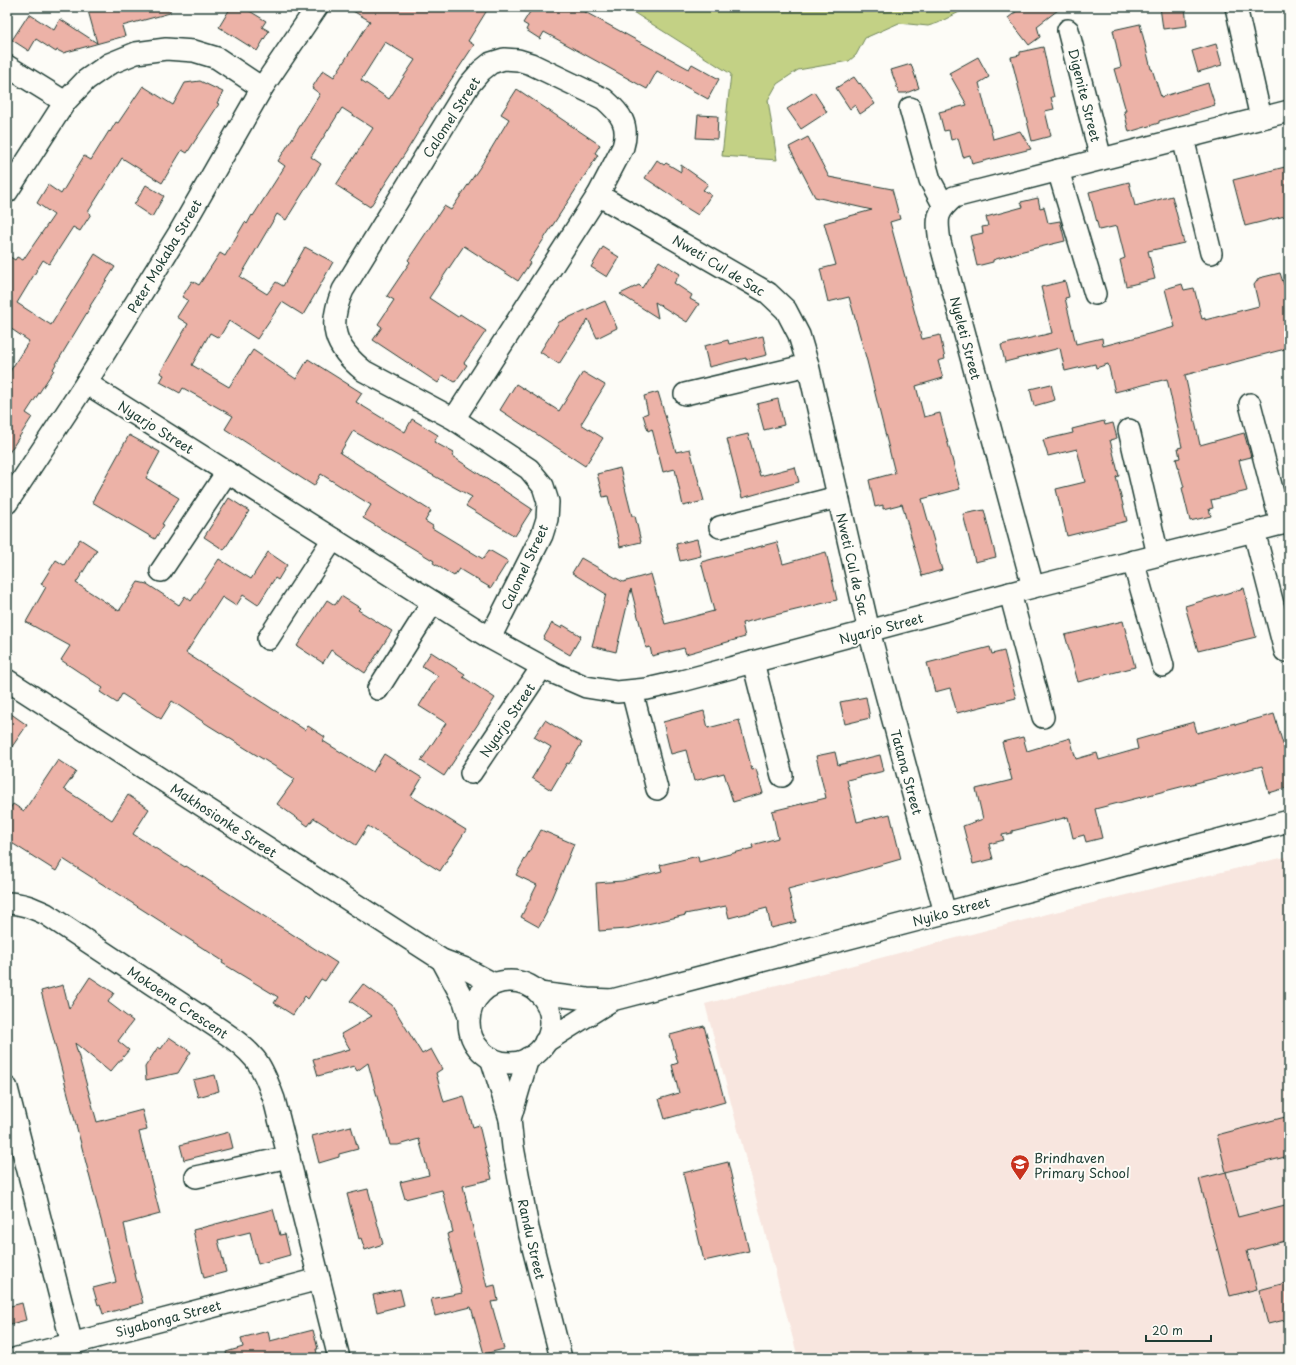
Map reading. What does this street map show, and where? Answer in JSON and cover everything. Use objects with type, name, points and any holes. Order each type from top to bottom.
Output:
[{"type":"street","name":"Peter Mokaba Street","points":[[7,503],[86,383],[179,233],[262,88],[318,7]]},
{"type":"street","points":[[1236,7],[1261,118]]},
{"type":"street","name":"Digenite Street","points":[[1068,30],[1101,159]]},
{"type":"street","points":[[7,192],[65,102],[86,80],[109,64],[136,54],[166,49],[194,51],[217,58],[262,88]]},
{"type":"street","name":"Calomel Street","points":[[454,419],[598,195],[626,139],[623,121],[612,106],[604,99],[531,64],[518,60],[504,59],[491,62],[481,71],[470,85],[343,290],[336,305],[334,320],[336,336],[341,348],[353,362],[364,371],[454,419],[529,469],[543,486],[548,502],[547,519],[542,535],[490,638]]},
{"type":"street","points":[[7,66],[65,102]]},
{"type":"street","points":[[910,108],[930,180],[944,206],[954,197],[1289,111]]},
{"type":"street","points":[[1183,138],[1212,254]]},
{"type":"street","points":[[1058,170],[1095,294]]},
{"type":"street","name":"Nweti Cul de Sac","points":[[598,195],[768,293],[786,310],[799,335],[808,365],[868,631]]},
{"type":"street","name":"Nyeleti Street","points":[[944,206],[939,214],[937,225],[940,242],[1033,586]]},
{"type":"street","points":[[685,394],[808,365]]},
{"type":"street","name":"Nyarjo Street","points":[[86,383],[490,638],[542,667],[586,687],[617,692],[647,689],[682,681],[1033,586],[1285,523],[1250,404]]},
{"type":"street","points":[[1129,430],[1158,555]]},
{"type":"street","points":[[161,571],[227,472]]},
{"type":"street","name":"Nweti Cul de Sac","points":[[720,527],[838,497]]},
{"type":"street","points":[[1254,531],[1285,651]]},
{"type":"street","points":[[268,639],[333,539]]},
{"type":"street","points":[[1133,561],[1163,666]]},
{"type":"street","points":[[1010,593],[1043,717]]},
{"type":"street","points":[[378,689],[433,602]]},
{"type":"street","name":"Tatana Street","points":[[868,631],[945,913]]},
{"type":"street","points":[[753,662],[782,776]]},
{"type":"street","name":"Nyarjo Street","points":[[471,773],[542,667]]},
{"type":"street","name":"Makhosionke Street","points":[[7,680],[442,960],[471,972],[494,984]]},
{"type":"street","points":[[632,690],[656,789]]},
{"type":"street","name":"Nyiko Street","points":[[539,993],[587,999],[612,1000],[1289,821]]},
{"type":"street","name":"Mokoena Crescent","points":[[7,903],[16,903],[32,907],[46,914],[240,1044],[255,1059],[265,1077],[274,1099],[339,1358]]},
{"type":"street","name":"Makhosionke Street","points":[[442,960],[464,1001],[469,1017]]},
{"type":"street","points":[[513,981],[523,983],[532,987],[539,993],[545,1002],[549,1012],[549,1033],[545,1042],[528,1058],[519,1061],[500,1061],[491,1058],[483,1052],[474,1041],[469,1026],[469,1017],[472,1006],[477,997],[484,990],[494,984],[513,981]]},
{"type":"street","name":"Nyiko Street","points":[[545,1042],[612,1000]]},
{"type":"street","name":"Randu Street","points":[[491,1058],[510,1119],[514,1154],[528,1228],[561,1358]]},
{"type":"street","name":"Randu Street","points":[[510,1119],[528,1058]]},
{"type":"street","points":[[7,1088],[72,1344]]},
{"type":"street","points":[[196,1177],[289,1157]]},
{"type":"street","name":"Siyabonga Street","points":[[16,1358],[320,1279]]},
{"type":"shaded area","name":"Brindhaven Primary School","points":[[1289,856],[1289,1358],[798,1358],[705,1004],[1055,912]]},
{"type":"green space","points":[[625,7],[969,7],[938,23],[928,26],[899,23],[865,38],[856,55],[849,61],[798,70],[777,84],[768,100],[777,160],[722,156],[731,74]]},
{"type":"building","points":[[87,7],[170,7],[170,13],[122,26],[125,36],[63,53],[57,50],[56,52],[36,39],[29,51],[12,40],[29,14],[54,30],[60,19],[97,43]]},
{"type":"building","points":[[231,7],[243,7],[266,21],[262,27],[269,31],[257,51],[219,27]]},
{"type":"building","points":[[346,7],[489,7],[468,41],[474,45],[370,207],[336,185],[373,128],[342,108],[311,157],[321,164],[286,220],[277,214],[240,277],[267,294],[276,282],[283,286],[305,247],[333,262],[303,315],[282,302],[257,339],[229,321],[219,338],[210,333],[192,365],[229,387],[253,350],[296,379],[308,359],[362,393],[356,402],[405,432],[412,419],[438,435],[434,442],[454,453],[452,456],[532,509],[515,536],[466,506],[472,497],[353,431],[340,453],[431,511],[425,521],[433,526],[432,528],[483,559],[489,550],[508,561],[491,588],[459,569],[454,576],[433,563],[434,561],[363,518],[371,505],[321,474],[314,486],[225,429],[233,416],[183,388],[180,393],[160,382],[164,375],[160,373],[188,324],[177,317],[188,300],[182,297],[192,281],[199,285],[220,253],[225,256],[245,222],[247,224],[252,215],[253,216],[285,166],[278,161],[320,94],[312,88],[323,70],[334,77],[370,21]],"holes":[[[385,42],[415,60],[389,99],[361,80]]]},
{"type":"building","points":[[533,7],[576,7],[689,69],[692,64],[719,79],[708,99],[657,71],[647,89],[544,32],[540,39],[526,30],[528,26],[523,23]]},
{"type":"building","points":[[1022,7],[1062,7],[1037,26],[1040,37],[1029,45],[1008,18]]},
{"type":"building","points":[[1160,7],[1185,7],[1187,26],[1163,29]]},
{"type":"building","points":[[1140,24],[1151,69],[1161,97],[1208,83],[1215,105],[1159,121],[1159,123],[1129,132],[1124,111],[1126,111],[1114,69],[1121,67],[1113,30]]},
{"type":"building","points":[[1216,44],[1222,65],[1198,72],[1192,51]]},
{"type":"building","points":[[1043,47],[1054,97],[1051,97],[1054,109],[1045,111],[1051,136],[1032,141],[1011,57],[1020,55],[1020,52]]},
{"type":"building","points":[[978,57],[989,77],[979,83],[993,139],[1020,131],[1031,149],[972,164],[970,155],[963,157],[958,138],[951,140],[949,130],[944,131],[939,112],[967,105],[949,73]]},
{"type":"building","points":[[911,64],[919,88],[906,93],[899,93],[891,70]]},
{"type":"building","points":[[854,77],[875,104],[860,114],[855,105],[850,109],[836,88]]},
{"type":"building","points":[[200,81],[223,92],[217,103],[219,104],[187,153],[182,150],[162,183],[122,158],[88,212],[91,214],[80,231],[73,227],[49,264],[43,260],[17,303],[51,325],[95,254],[115,267],[90,306],[53,369],[54,370],[26,413],[32,417],[7,456],[7,376],[29,341],[7,326],[7,255],[15,260],[17,257],[23,260],[54,215],[37,203],[48,185],[61,194],[84,156],[91,160],[109,131],[110,132],[116,122],[118,123],[143,86],[173,105],[185,83]]},
{"type":"building","points":[[517,89],[600,145],[595,153],[598,155],[518,281],[464,246],[463,247],[429,298],[458,317],[460,314],[486,331],[464,363],[467,365],[455,382],[443,375],[438,383],[373,340],[382,327],[378,324],[394,300],[387,296],[410,262],[408,260],[444,206],[451,210],[482,164],[509,119],[501,114]]},
{"type":"building","points":[[814,92],[827,112],[801,129],[787,109]]},
{"type":"building","points":[[698,115],[718,116],[717,139],[696,138]]},
{"type":"building","points":[[808,137],[829,177],[892,189],[900,219],[890,222],[922,339],[940,335],[945,359],[938,361],[943,378],[916,386],[924,417],[940,413],[960,489],[922,499],[942,570],[922,576],[902,504],[883,509],[883,505],[875,507],[869,480],[895,473],[867,361],[849,297],[828,302],[820,269],[836,265],[824,223],[872,210],[815,197],[789,147]]},
{"type":"building","points":[[657,160],[664,165],[666,163],[681,172],[681,165],[708,184],[703,190],[711,195],[698,215],[680,204],[681,202],[645,178]]},
{"type":"building","points":[[1289,166],[1289,215],[1245,226],[1233,180]]},
{"type":"building","points":[[1129,182],[1135,206],[1172,196],[1184,243],[1148,251],[1155,279],[1126,286],[1120,260],[1125,258],[1117,226],[1099,230],[1089,192]]},
{"type":"building","points":[[146,185],[164,196],[152,217],[134,205]]},
{"type":"building","points":[[1038,198],[1040,208],[1044,207],[1048,223],[1060,221],[1065,241],[1019,252],[993,260],[993,262],[977,266],[970,236],[983,233],[982,227],[988,226],[986,217],[1023,207],[1021,202]]},
{"type":"building","points":[[603,247],[619,257],[607,277],[591,267]]},
{"type":"building","points":[[659,261],[680,274],[674,283],[692,295],[690,299],[699,304],[687,322],[655,302],[658,318],[620,294],[639,285],[642,288]]},
{"type":"building","points":[[1280,273],[1284,285],[1289,284],[1289,348],[1185,375],[1200,445],[1244,433],[1251,457],[1239,460],[1247,491],[1211,500],[1213,508],[1209,509],[1211,516],[1190,521],[1182,488],[1184,487],[1176,459],[1180,458],[1178,448],[1182,447],[1167,379],[1115,392],[1108,364],[1096,368],[1095,364],[1065,371],[1060,348],[1005,362],[1001,345],[1052,333],[1041,287],[1065,281],[1069,297],[1065,298],[1076,344],[1102,338],[1103,346],[1175,327],[1165,289],[1182,284],[1184,290],[1194,288],[1202,319],[1205,318],[1205,320],[1259,306],[1254,285],[1259,278]]},
{"type":"building","points":[[605,301],[617,328],[597,338],[588,319],[559,364],[540,352],[559,322]]},
{"type":"building","points":[[763,336],[767,355],[746,360],[746,358],[709,367],[704,346],[728,340],[729,344]]},
{"type":"building","points":[[583,372],[605,385],[581,424],[603,438],[585,466],[500,410],[516,384],[559,411]]},
{"type":"building","points":[[1051,384],[1055,400],[1034,406],[1030,389]]},
{"type":"building","points":[[658,392],[676,452],[690,449],[704,501],[683,506],[675,469],[663,472],[652,429],[648,431],[643,415],[648,413],[644,396]]},
{"type":"building","points":[[778,399],[784,425],[764,430],[757,404]]},
{"type":"building","points":[[1104,421],[1105,425],[1113,423],[1117,438],[1110,440],[1119,476],[1116,477],[1127,521],[1067,536],[1056,489],[1085,482],[1077,449],[1048,456],[1043,440],[1073,433],[1072,429]]},
{"type":"building","points":[[748,434],[760,476],[795,467],[799,482],[742,498],[727,439]]},
{"type":"building","points":[[129,435],[160,452],[146,478],[179,498],[162,524],[164,525],[155,539],[92,502]]},
{"type":"building","points":[[620,468],[632,516],[635,516],[641,542],[620,547],[608,496],[603,497],[597,474]]},
{"type":"building","points":[[229,498],[249,511],[224,550],[204,537]]},
{"type":"building","points":[[984,510],[996,557],[975,562],[963,514]]},
{"type":"building","points":[[80,539],[97,550],[76,583],[119,611],[138,582],[147,584],[179,605],[185,596],[191,601],[219,559],[251,579],[268,552],[287,565],[278,580],[275,578],[258,605],[243,595],[236,606],[222,597],[186,653],[305,730],[308,726],[325,737],[323,741],[373,772],[384,754],[422,778],[411,796],[466,830],[440,871],[368,826],[356,845],[314,818],[308,826],[277,804],[295,779],[172,701],[161,719],[122,694],[117,703],[100,692],[103,688],[61,660],[70,646],[26,622],[46,587],[41,584],[56,560],[64,565]]},
{"type":"building","points":[[697,539],[701,556],[680,561],[676,544]]},
{"type":"building","points":[[777,542],[783,564],[826,552],[837,600],[742,623],[745,637],[686,654],[684,648],[652,656],[650,647],[646,648],[631,589],[616,652],[592,646],[606,594],[572,573],[581,558],[623,582],[651,574],[665,624],[714,611],[701,562]]},
{"type":"building","points":[[1244,588],[1256,637],[1198,651],[1185,606]]},
{"type":"building","points":[[341,596],[360,608],[358,610],[392,631],[365,673],[331,650],[323,663],[297,646],[327,600],[335,605]]},
{"type":"building","points":[[1123,621],[1135,667],[1078,682],[1065,635]]},
{"type":"building","points":[[552,623],[561,628],[563,625],[581,636],[570,655],[543,639]]},
{"type":"building","points":[[990,647],[992,654],[1004,651],[1016,698],[957,713],[950,688],[935,692],[927,663]]},
{"type":"building","points":[[431,652],[465,674],[463,677],[495,698],[444,776],[421,761],[446,723],[419,706],[438,676],[422,666]]},
{"type":"building","points":[[866,697],[870,718],[845,724],[840,702]]},
{"type":"building","points":[[7,711],[27,725],[7,754]]},
{"type":"building","points":[[704,711],[708,728],[739,720],[752,770],[756,769],[763,793],[733,802],[724,773],[694,781],[686,750],[671,754],[663,722]]},
{"type":"building","points":[[1274,714],[1289,764],[1289,787],[1269,793],[1262,766],[1095,809],[1102,838],[1086,842],[1084,835],[1073,838],[1068,817],[1012,831],[1012,833],[1002,835],[1004,840],[989,844],[993,859],[973,864],[963,826],[983,819],[976,789],[1012,780],[1002,742],[1023,737],[1027,751],[1070,738],[1076,759],[1097,753],[1099,760],[1138,749],[1136,740],[1194,722],[1197,733],[1235,723],[1235,725]]},
{"type":"building","points":[[545,720],[582,743],[569,764],[567,763],[551,790],[532,778],[551,747],[534,737]]},
{"type":"building","points":[[835,752],[838,765],[880,755],[884,771],[847,780],[857,822],[890,814],[901,859],[835,878],[834,877],[788,889],[796,922],[771,928],[767,908],[729,918],[726,906],[685,914],[686,915],[626,929],[599,931],[596,883],[622,881],[662,871],[660,865],[698,856],[699,862],[753,848],[752,845],[778,838],[772,811],[826,798],[816,756]]},
{"type":"building","points":[[58,760],[76,772],[64,789],[112,820],[128,795],[149,809],[133,834],[185,867],[186,866],[337,963],[325,981],[321,979],[308,999],[305,996],[293,1015],[274,1003],[278,997],[222,963],[223,961],[63,859],[56,871],[7,840],[7,813],[13,804],[24,811]]},
{"type":"building","points":[[541,830],[574,844],[546,911],[547,912],[539,927],[521,917],[537,885],[516,875]]},
{"type":"building","points":[[90,977],[114,993],[108,1002],[133,1021],[118,1041],[129,1050],[110,1072],[75,1043],[97,1122],[142,1110],[147,1130],[139,1132],[160,1214],[124,1224],[143,1303],[103,1314],[100,1304],[98,1305],[93,1288],[116,1282],[41,991],[63,985],[69,1009]]},
{"type":"building","points":[[363,984],[392,1005],[422,1054],[431,1049],[442,1069],[436,1073],[444,1102],[464,1096],[473,1127],[479,1125],[492,1179],[463,1186],[487,1287],[495,1285],[498,1301],[491,1302],[504,1349],[484,1354],[471,1307],[435,1316],[431,1299],[462,1293],[447,1234],[453,1232],[442,1190],[405,1199],[400,1182],[429,1175],[419,1139],[398,1145],[390,1145],[368,1063],[357,1071],[354,1066],[318,1076],[313,1059],[350,1049],[341,1034],[372,1016],[350,1001]]},
{"type":"building","points":[[704,1026],[725,1102],[665,1119],[659,1099],[679,1093],[672,1065],[678,1063],[670,1035]]},
{"type":"building","points":[[169,1037],[191,1052],[178,1073],[146,1080],[145,1067],[158,1047],[161,1049]]},
{"type":"building","points":[[215,1075],[219,1091],[198,1097],[193,1080]]},
{"type":"building","points":[[1289,1116],[1289,1156],[1226,1172],[1217,1135]]},
{"type":"building","points":[[351,1126],[358,1149],[339,1154],[339,1157],[319,1163],[312,1136]]},
{"type":"building","points":[[229,1132],[233,1148],[184,1160],[180,1145]]},
{"type":"building","points":[[728,1162],[749,1251],[704,1261],[683,1173]]},
{"type":"building","points":[[1226,1172],[1238,1217],[1289,1204],[1289,1240],[1247,1251],[1257,1289],[1230,1296],[1199,1179]]},
{"type":"building","points":[[368,1189],[383,1244],[365,1250],[361,1238],[359,1239],[347,1194]]},
{"type":"building","points":[[273,1209],[280,1235],[285,1234],[290,1255],[258,1264],[250,1232],[218,1240],[226,1272],[204,1278],[193,1230]]},
{"type":"building","points":[[1289,1282],[1289,1319],[1268,1324],[1259,1290]]},
{"type":"building","points":[[400,1289],[404,1305],[377,1312],[373,1295]]},
{"type":"building","points":[[22,1303],[26,1320],[7,1325],[7,1307]]},
{"type":"building","points":[[313,1330],[318,1349],[316,1349],[318,1358],[227,1358],[226,1352],[243,1347],[241,1338],[268,1331],[270,1341]]},
{"type":"place","name":"Brindhaven Primary School","points":[[1020,1181]]}]
